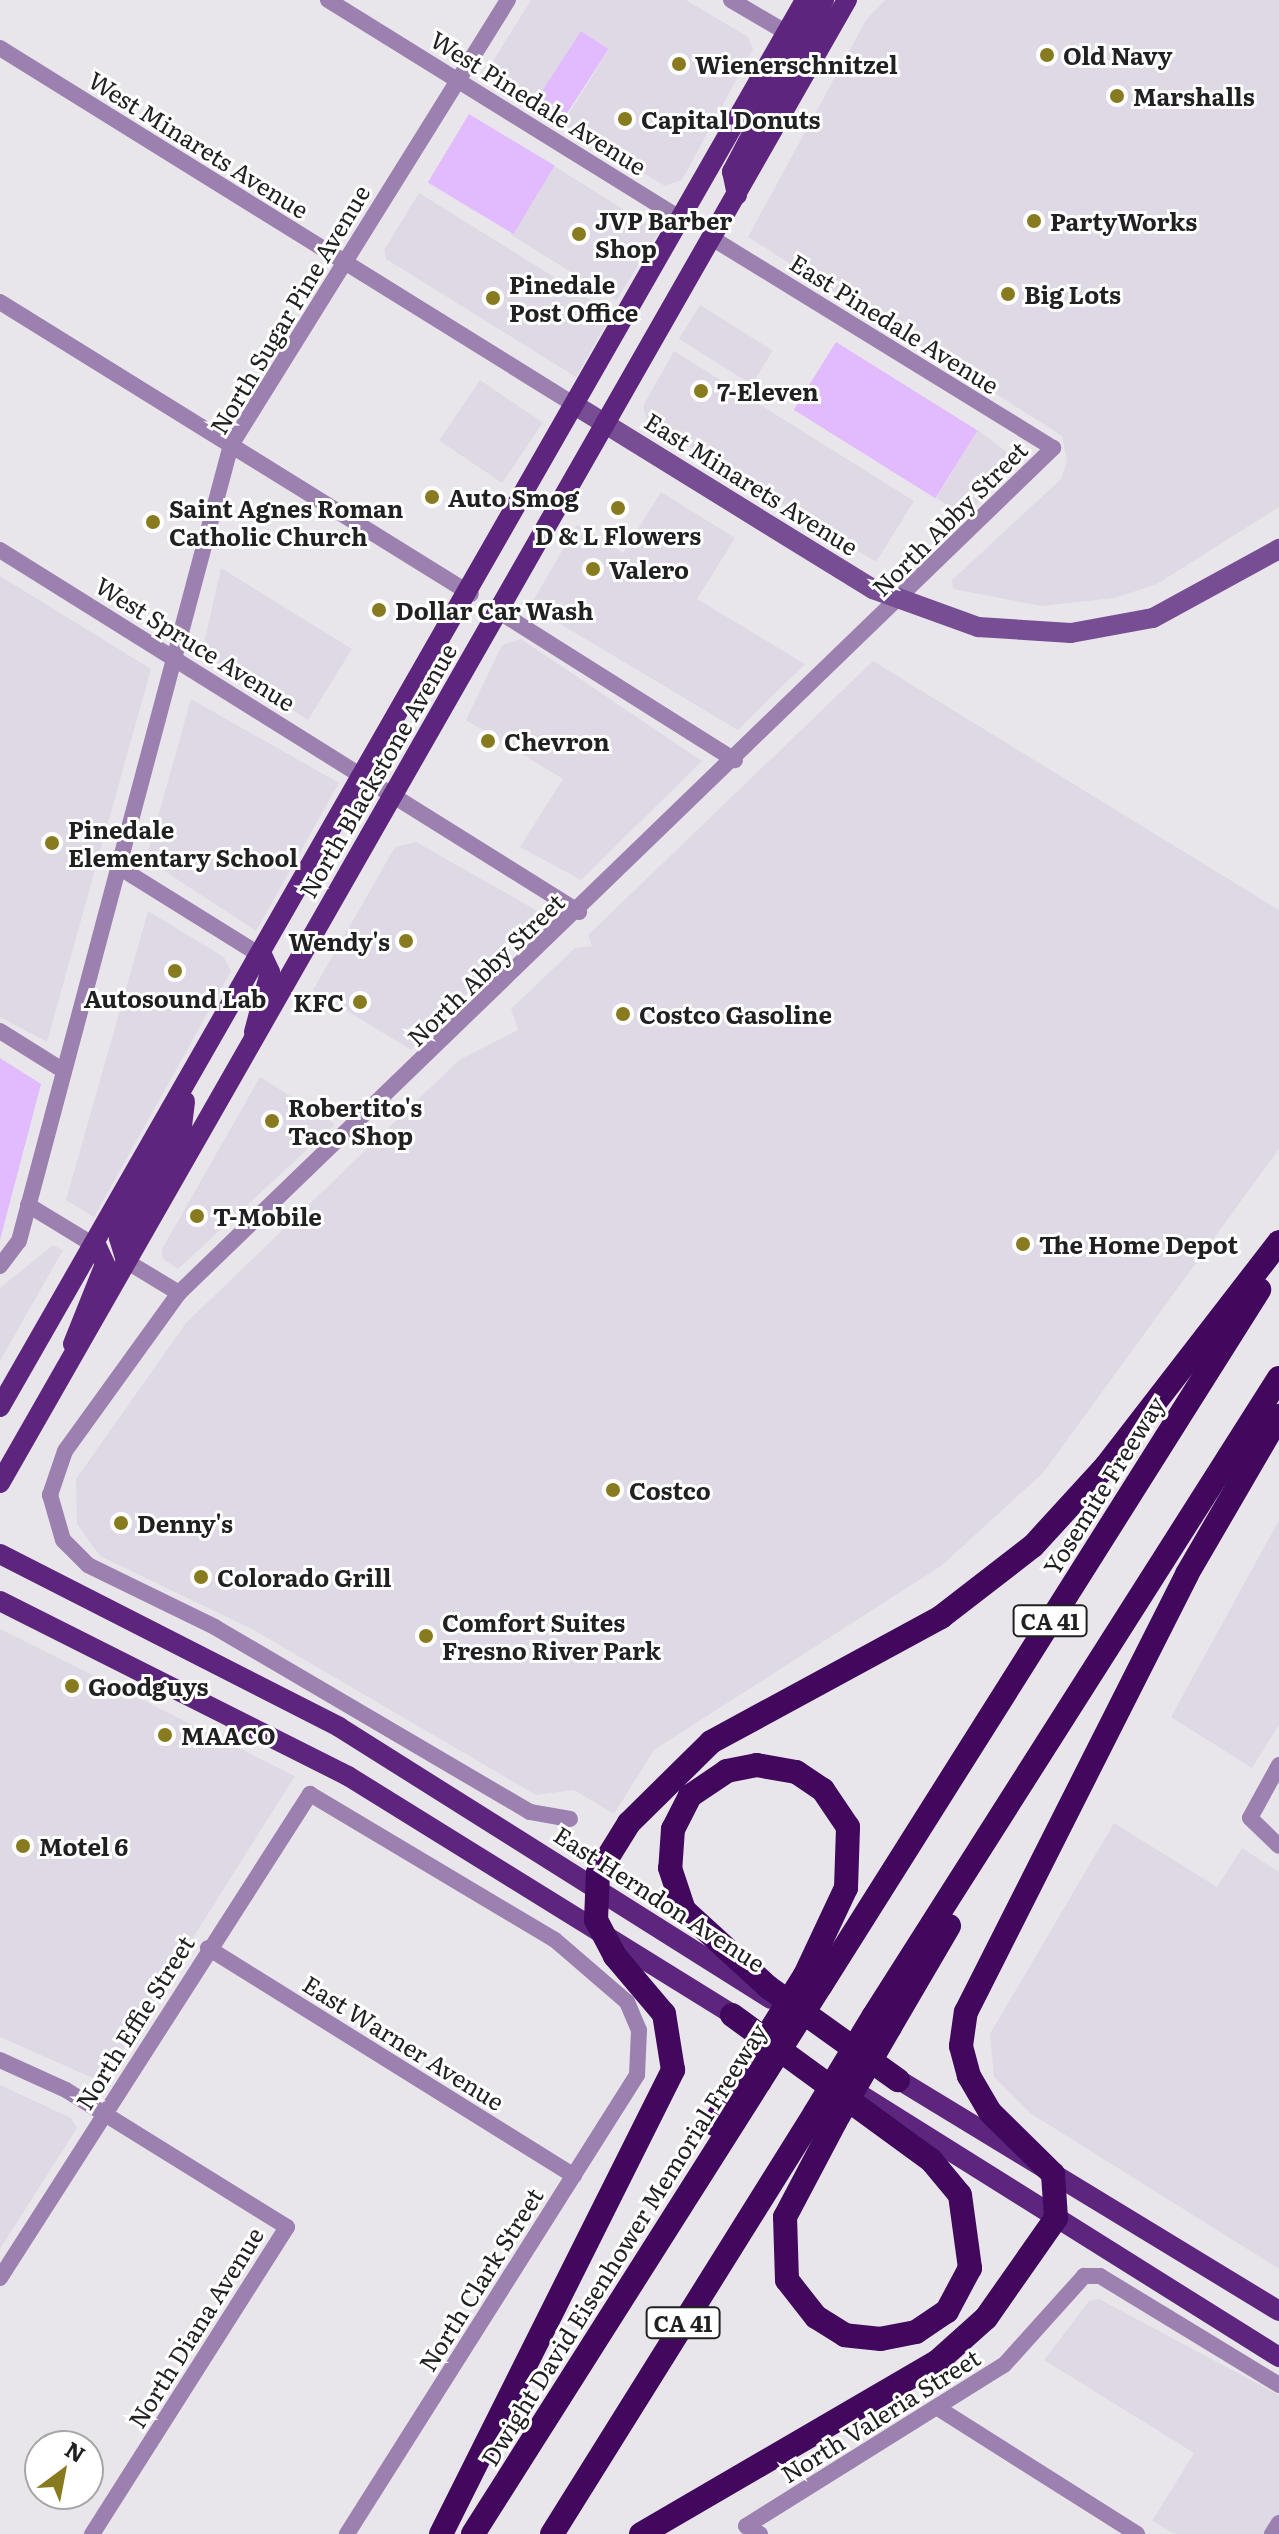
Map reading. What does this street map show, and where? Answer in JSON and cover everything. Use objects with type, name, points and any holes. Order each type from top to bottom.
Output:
[{"type":"highway","points":[[441,2534],[673,2070],[664,2014],[602,1934],[595,1888],[629,1823],[690,1758],[941,1617],[1033,1546],[1099,1475],[1279,1242]]},
{"type":"highway","name":"Yosemite Freeway","points":[[813,1980],[1279,1258]]},
{"type":"highway","name":"CA 41","points":[[552,2534],[825,2118],[1121,1628],[1279,1378]]},
{"type":"highway","points":[[641,2534],[938,2361],[986,2318],[1056,2218],[1053,2174],[975,2091],[961,2046],[969,2001],[1187,1574],[1279,1416]]},
{"type":"highway","points":[[813,1980],[846,1888],[848,1827],[823,1790],[796,1772],[757,1765],[727,1771],[690,1796],[673,1829],[670,1868],[684,1910],[768,1987],[898,2080]]},
{"type":"highway","name":"Dwight David Eisenhower Memorial Freeway","points":[[473,2534],[813,1980]]},
{"type":"highway","points":[[732,2015],[931,2160],[960,2195],[970,2268],[947,2311],[916,2332],[881,2339],[845,2335],[816,2317],[787,2280],[785,2217],[825,2118]]},
{"type":"main road","name":"North Blackstone Avenue","points":[[0,1407],[97,1247],[578,407],[805,0]]},
{"type":"main road","points":[[815,57],[804,39],[824,0]]},
{"type":"main road","name":"North Blackstone Avenue","points":[[0,1483],[63,1379],[126,1261],[847,0]]},
{"type":"main road","points":[[737,195],[732,172],[793,56],[787,33]]},
{"type":"main road","name":"East Minarets Avenue","points":[[578,407],[900,602],[999,630],[1105,630],[1181,606],[1279,549]]},
{"type":"main road","points":[[253,1040],[270,972],[263,957]]},
{"type":"main road","points":[[126,1261],[119,1238],[182,1126],[187,1089]]},
{"type":"main road","points":[[63,1379],[82,1311],[105,1264],[97,1247]]},
{"type":"main road","name":"East Herndon Avenue","points":[[0,1554],[280,1693],[898,2080],[1279,2311]]},
{"type":"main road","points":[[0,1601],[295,1747],[602,1934],[1279,2357]]},
{"type":"street","name":"West Pinedale Avenue","points":[[328,0],[683,220]]},
{"type":"street","name":"North Sugar Pine Avenue","points":[[0,1266],[15,1253],[231,445],[508,0]]},
{"type":"street","points":[[731,0],[787,33]]},
{"type":"street","name":"West Minarets Avenue","points":[[0,48],[578,407]]},
{"type":"street","name":"East Pinedale Avenue","points":[[712,238],[1053,448]]},
{"type":"street","points":[[0,302],[471,594]]},
{"type":"street","name":"North Abby Street","points":[[570,1819],[530,1812],[215,1627],[88,1565],[55,1524],[57,1466],[179,1293],[900,602],[1053,448]]},
{"type":"street","name":"West Spruce Avenue","points":[[0,550],[579,912]]},
{"type":"street","points":[[498,611],[735,760]]},
{"type":"street","points":[[117,866],[263,957]]},
{"type":"street","points":[[0,1031],[64,1071]]},
{"type":"street","points":[[28,1205],[97,1247]]},
{"type":"street","points":[[126,1261],[179,1293]]},
{"type":"street","points":[[1279,1765],[1250,1818],[1279,1846]]},
{"type":"street","name":"North Effie Street","points":[[0,2278],[208,1948],[310,1794],[555,1940],[627,2002],[640,2046]]},
{"type":"street","name":"East Warner Avenue","points":[[208,1948],[574,2176]]},
{"type":"street","name":"North Clark Street","points":[[347,2534],[637,2075],[640,2046]]},
{"type":"street","points":[[0,2060],[105,2113]]},
{"type":"street","name":"North Diana Avenue","points":[[92,2534],[287,2227],[105,2113]]},
{"type":"street","name":"North Valeria Street","points":[[753,2530],[941,2410],[1025,2344],[1075,2280],[1100,2276],[1279,2385]]},
{"type":"street","points":[[941,2410],[1137,2534]]},
{"type":"street","points":[[1272,2534],[1279,2523]]},
{"type":"shaded area","points":[[531,0],[686,0],[748,37],[753,49],[682,180],[665,186],[562,125],[609,49],[581,31],[534,108],[492,81],[490,66]]},
{"type":"shaded area","points":[[885,0],[1279,0],[1279,507],[1157,584],[1115,598],[1041,606],[953,589],[952,580],[1061,479],[1067,461],[1062,436],[748,237],[866,20]]},
{"type":"shaded area","points":[[581,31],[609,49],[560,124],[532,106]]},
{"type":"shaded area","points":[[469,114],[555,166],[514,234],[428,183]]},
{"type":"shaded area","points":[[554,166],[659,232],[616,300],[511,235]]},
{"type":"shaded area","points":[[419,193],[612,313],[576,377],[386,259],[384,250]]},
{"type":"shaded area","points":[[700,305],[773,351],[752,384],[679,339]]},
{"type":"shaded area","points":[[836,342],[978,430],[935,498],[794,410]]},
{"type":"shaded area","points":[[674,351],[914,501],[876,562],[647,421],[643,406]]},
{"type":"shaded area","points":[[480,380],[543,422],[502,483],[439,441]]},
{"type":"shaded area","points":[[978,430],[1020,462],[965,516],[936,498]]},
{"type":"shaded area","points":[[661,492],[735,538],[697,599],[805,664],[738,730],[530,606],[577,525],[623,553]]},
{"type":"shaded area","points":[[221,568],[352,649],[308,720],[202,652]]},
{"type":"shaded area","name":"Pinedale Elementary School","points":[[0,576],[151,669],[47,1042],[0,1017]]},
{"type":"shaded area","points":[[521,639],[702,761],[581,880],[520,847],[563,779],[466,720],[502,645]]},
{"type":"shaded area","points":[[873,661],[1279,910],[1279,1149],[1043,1473],[941,1566],[654,1750],[614,1814],[574,1790],[536,1795],[252,1629],[100,1556],[77,1524],[76,1479],[186,1323],[459,1060],[518,1030],[511,1009],[575,948],[592,946],[588,935]]},
{"type":"shaded area","points":[[191,699],[339,783],[256,931],[146,859]]},
{"type":"shaded area","points":[[416,842],[545,915],[411,1050],[313,990],[395,847]]},
{"type":"shaded area","points":[[148,911],[224,957],[231,971],[94,1217],[66,1200]]},
{"type":"shaded area","points":[[0,1058],[41,1084],[0,1240]]},
{"type":"shaded area","points":[[260,1077],[335,1124],[178,1269],[163,1259],[162,1249]]},
{"type":"shaded area","points":[[53,1245],[63,1250],[0,1361],[0,1288]]},
{"type":"shaded area","points":[[1279,1520],[1279,1725],[1252,1768],[1171,1717]]},
{"type":"shaded area","points":[[0,1629],[295,1776],[102,2082],[0,2037]]},
{"type":"shaded area","points":[[1114,1823],[1217,1887],[1242,1848],[1279,1872],[1279,2269],[1030,2113],[994,2077],[990,2034]]},
{"type":"shaded area","points":[[0,2085],[71,2118],[77,2128],[0,2249]]},
{"type":"shaded area","points":[[1099,2299],[1279,2395],[1279,2534],[1175,2534],[1152,2521],[1194,2453],[1044,2360],[1089,2301]]},
{"type":"place","name":"Old Navy","points":[[1047,55]]},
{"type":"place","name":"Wienerschnitzel","points":[[679,64]]},
{"type":"place","name":"Marshalls","points":[[1117,96]]},
{"type":"place","name":"Capital Donuts","points":[[625,119]]},
{"type":"place","name":"PartyWorks","points":[[1034,221]]},
{"type":"place","name":"JVP Barber Shop","points":[[579,234]]},
{"type":"place","name":"Big Lots","points":[[1008,294]]},
{"type":"place","name":"Pinedale Post Office","points":[[493,298]]},
{"type":"place","name":"7-Eleven","points":[[701,391]]},
{"type":"place","name":"Auto Smog","points":[[432,497]]},
{"type":"place","name":"D & L Flowers","points":[[618,508]]},
{"type":"place","name":"Saint Agnes Roman Catholic Church","points":[[153,522]]},
{"type":"place","name":"Valero","points":[[593,569]]},
{"type":"place","name":"Dollar Car Wash","points":[[379,610]]},
{"type":"place","name":"Chevron","points":[[488,741]]},
{"type":"place","name":"Pinedale Elementary School","points":[[52,843]]},
{"type":"place","name":"Wendy's","points":[[406,941]]},
{"type":"place","name":"Autosound Lab","points":[[175,971]]},
{"type":"place","name":"KFC","points":[[360,1002]]},
{"type":"place","name":"Costco Gasoline","points":[[623,1014]]},
{"type":"place","name":"Robertito's Taco Shop","points":[[272,1121]]},
{"type":"place","name":"T-Mobile","points":[[197,1216]]},
{"type":"place","name":"The Home Depot","points":[[1023,1244]]},
{"type":"place","name":"Costco","points":[[613,1490]]},
{"type":"place","name":"Denny's","points":[[121,1523]]},
{"type":"place","name":"Colorado Grill","points":[[201,1577]]},
{"type":"place","name":"Comfort Suites Fresno River Park","points":[[426,1636]]},
{"type":"place","name":"Goodguys","points":[[72,1686]]},
{"type":"place","name":"MAACO","points":[[165,1735]]},
{"type":"place","name":"Motel 6","points":[[23,1846]]}]
